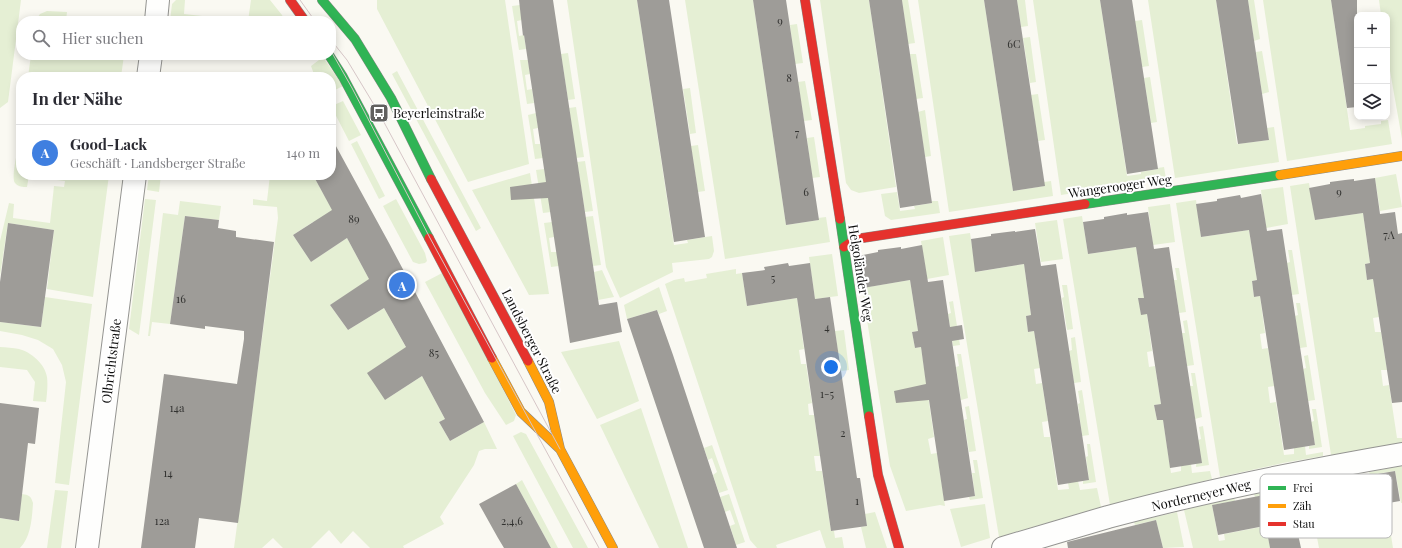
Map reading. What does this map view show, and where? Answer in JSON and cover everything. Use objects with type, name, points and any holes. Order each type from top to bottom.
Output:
[{"type":"street","points":[[156,16],[158,0]]},
{"type":"street","points":[[290,0],[301,16]]},
{"type":"street","name":"Landsberger Straße","points":[[322,0],[336,16]]},
{"type":"street","name":"Helgoländer Weg","points":[[805,0],[878,475],[899,548]]},
{"type":"street","name":"Landsberger Straße","points":[[336,17],[355,39],[391,98],[432,181],[510,325],[549,402],[560,448]]},
{"type":"street","points":[[149,72],[150,60]]},
{"type":"street","points":[[332,60],[343,77],[521,412],[560,448],[613,548]]},
{"type":"street","name":"Wangerooger Weg","points":[[844,247],[856,239],[1402,156]]},
{"type":"street","name":"Olbrichtstraße","points":[[87,548],[134,180]]},
{"type":"street","name":"Norderneyer Weg","points":[[1292,474],[1402,454]]},
{"type":"street","name":"Norderneyer Weg","points":[[1003,548],[1108,517],[1216,490],[1260,481]]},
{"type":"green space","points":[[0,0],[21,0],[19,16],[16,16],[16,39],[8,102],[0,108]]},
{"type":"green space","points":[[176,0],[185,0],[184,14],[202,16],[171,16],[172,4]]},
{"type":"green space","points":[[251,0],[270,0],[282,15],[249,16]]},
{"type":"green space","points":[[377,0],[505,0],[529,164],[468,182],[377,9]]},
{"type":"green space","points":[[567,0],[637,0],[674,245],[688,243],[687,240],[712,236],[714,251],[712,257],[709,259],[672,263],[673,272],[620,298],[606,267]]},
{"type":"green space","points":[[685,0],[753,0],[786,225],[819,220],[818,218],[826,217],[830,242],[725,259]]},
{"type":"green space","points":[[820,0],[869,0],[896,187],[859,193],[851,190],[846,183]]},
{"type":"green space","points":[[902,0],[908,0],[915,43],[908,44]]},
{"type":"green space","points":[[918,0],[984,0],[1013,191],[1044,186],[1044,182],[1051,181],[1053,196],[949,212]]},
{"type":"green space","points":[[1017,0],[1025,0],[1028,26],[1021,27]]},
{"type":"green space","points":[[1033,0],[1100,0],[1127,176],[1141,174],[1141,172],[1164,167],[1166,179],[1061,195]]},
{"type":"green space","points":[[1148,0],[1216,0],[1237,144],[1269,140],[1267,128],[1274,127],[1279,162],[1175,178]]},
{"type":"green space","points":[[1248,0],[1254,0],[1260,39],[1254,41]]},
{"type":"green space","points":[[1263,0],[1331,0],[1350,130],[1381,124],[1381,121],[1388,120],[1392,144],[1287,161]]},
{"type":"green space","points":[[1379,0],[1402,0],[1402,139],[1390,71],[1390,12],[1381,12]]},
{"type":"green space","points":[[520,5],[522,20],[517,21],[519,36],[524,35],[526,49],[519,50],[512,6]]},
{"type":"green space","points":[[47,11],[67,12],[67,16],[39,16]]},
{"type":"green space","points":[[1142,20],[1149,66],[1142,67],[1135,21]]},
{"type":"green space","points":[[797,24],[803,63],[795,64],[790,25]]},
{"type":"green space","points":[[1030,37],[1036,82],[1030,83],[1023,38]]},
{"type":"green space","points":[[1262,51],[1269,92],[1262,94],[1256,52]]},
{"type":"green space","points":[[568,53],[575,99],[568,100],[561,54]]},
{"type":"green space","points":[[910,54],[916,54],[923,98],[916,99]]},
{"type":"green space","points":[[30,60],[123,60],[122,72],[29,72]]},
{"type":"green space","points":[[319,60],[325,60],[333,72],[313,72],[311,66]]},
{"type":"green space","points":[[520,60],[528,60],[530,74],[525,75],[527,90],[532,89],[534,103],[527,104]]},
{"type":"green space","points":[[397,71],[481,228],[476,231],[392,74]]},
{"type":"green space","points":[[336,76],[343,86],[336,90]]},
{"type":"green space","points":[[1150,77],[1157,122],[1151,123],[1144,78]]},
{"type":"green space","points":[[805,81],[812,120],[804,121],[798,82]]},
{"type":"green space","points":[[690,88],[696,133],[690,134],[683,89]]},
{"type":"green space","points":[[1038,94],[1045,140],[1038,141],[1031,95]]},
{"type":"green space","points":[[343,101],[361,135],[349,141],[336,116],[336,104]]},
{"type":"green space","points":[[576,107],[584,157],[576,158],[569,108]]},
{"type":"green space","points":[[925,110],[931,156],[925,157],[918,112]]},
{"type":"green space","points":[[536,113],[538,128],[533,129],[535,144],[540,144],[543,158],[535,159],[528,115]]},
{"type":"green space","points":[[814,137],[820,177],[812,178],[807,138]]},
{"type":"green space","points":[[357,141],[385,196],[379,199],[351,144]]},
{"type":"green space","points":[[698,145],[705,191],[698,192],[691,146]]},
{"type":"green space","points":[[16,159],[16,180],[28,180],[27,187],[22,187],[15,183],[14,171]]},
{"type":"green space","points":[[585,161],[593,211],[585,212],[577,162]]},
{"type":"green space","points":[[544,169],[551,212],[543,213],[536,170]]},
{"type":"green space","points":[[530,173],[549,294],[529,295],[472,190]]},
{"type":"green space","points":[[1396,174],[1402,207],[1380,211],[1375,178]]},
{"type":"green space","points":[[57,180],[108,180],[93,297],[47,289],[54,230],[8,223],[0,276],[0,241],[9,203],[14,204],[13,218],[50,223],[54,186],[64,187],[65,181]]},
{"type":"green space","points":[[148,180],[160,180],[159,192],[147,190]]},
{"type":"green space","points":[[269,180],[316,180],[338,220],[315,225],[313,222],[293,235],[311,262],[347,238],[375,290],[330,305],[348,330],[384,308],[412,358],[385,400],[422,376],[445,419],[439,422],[450,441],[484,422],[497,449],[485,449],[479,451],[474,465],[440,517],[444,524],[403,546],[404,548],[370,548],[353,531],[341,544],[329,530],[311,548],[283,548],[273,538],[262,548],[234,548],[278,218],[277,207],[253,205],[253,199],[267,201]]},
{"type":"green space","points":[[1309,183],[1315,220],[1363,213],[1370,263],[1365,264],[1367,280],[1373,279],[1379,317],[1373,318],[1375,332],[1381,332],[1387,370],[1381,370],[1383,386],[1389,385],[1397,438],[1402,438],[1402,443],[1331,455],[1290,186]]},
{"type":"green space","points":[[1283,187],[1288,224],[1266,228],[1261,190]]},
{"type":"green space","points":[[897,192],[900,211],[915,209],[914,206],[932,203],[932,201],[938,201],[940,213],[891,220],[885,216],[881,194]]},
{"type":"green space","points":[[145,199],[156,200],[139,335],[129,329]]},
{"type":"green space","points":[[396,199],[425,253],[427,261],[425,263],[419,264],[413,262],[383,206]]},
{"type":"green space","points":[[1196,200],[1201,237],[1249,230],[1257,280],[1252,281],[1254,297],[1260,296],[1265,333],[1260,334],[1262,349],[1268,348],[1274,386],[1268,387],[1270,403],[1276,402],[1284,455],[1294,454],[1294,448],[1305,446],[1306,455],[1323,452],[1323,456],[1220,477],[1176,203]]},
{"type":"green space","points":[[180,201],[221,206],[219,220],[185,216],[170,324],[152,322],[150,336],[148,336],[163,213],[178,215]]},
{"type":"green space","points":[[1170,204],[1175,242],[1153,245],[1148,207]]},
{"type":"green space","points":[[593,216],[601,265],[593,266],[585,217]]},
{"type":"green space","points":[[1082,216],[1088,254],[1136,247],[1144,298],[1139,299],[1141,314],[1147,314],[1152,351],[1147,352],[1149,367],[1155,366],[1161,404],[1154,405],[1157,420],[1163,420],[1171,473],[1181,471],[1181,466],[1191,464],[1192,473],[1210,471],[1212,479],[1110,505],[1063,219]]},
{"type":"green space","points":[[1057,220],[1063,259],[1041,262],[1035,223]]},
{"type":"green space","points":[[552,222],[554,237],[549,238],[551,252],[557,252],[559,266],[551,267],[544,223]]},
{"type":"green space","points":[[970,233],[976,272],[1024,264],[1031,315],[1026,316],[1028,332],[1034,331],[1040,368],[1034,369],[1036,384],[1042,383],[1048,421],[1042,422],[1044,437],[1050,437],[1058,490],[1069,489],[1068,483],[1078,481],[1080,490],[1097,488],[1101,507],[999,537],[949,236]]},
{"type":"green space","points":[[943,237],[949,275],[927,279],[921,241]]},
{"type":"green space","points":[[1288,250],[1292,250],[1299,294],[1292,295],[1287,263],[1290,262]]},
{"type":"green space","points":[[832,254],[838,296],[815,299],[809,257]]},
{"type":"green space","points":[[1175,268],[1179,268],[1186,312],[1179,313],[1174,280],[1177,280]]},
{"type":"green space","points":[[736,269],[736,274],[742,273],[747,306],[797,298],[804,349],[799,350],[801,364],[806,364],[812,403],[808,404],[809,415],[814,415],[820,456],[814,456],[816,471],[822,471],[831,531],[834,531],[835,538],[842,537],[844,548],[826,548],[820,530],[776,545],[777,548],[757,548],[750,540],[665,284],[684,278],[685,282],[707,278],[706,274]]},
{"type":"green space","points":[[602,270],[614,297],[598,300],[594,272]]},
{"type":"green space","points":[[444,272],[516,415],[514,421],[506,425],[485,393],[425,282]]},
{"type":"green space","points":[[910,280],[918,331],[912,332],[915,348],[921,347],[934,437],[928,439],[931,454],[937,453],[945,506],[940,505],[906,511],[890,466],[862,288]]},
{"type":"green space","points":[[1062,285],[1067,285],[1073,329],[1067,330],[1062,298],[1064,297]]},
{"type":"green space","points":[[659,287],[667,311],[659,314],[657,310],[627,319],[624,305]]},
{"type":"green space","points":[[45,297],[92,304],[69,485],[55,483],[66,382],[62,365],[53,349],[38,340],[0,331],[0,322],[41,327]]},
{"type":"green space","points":[[953,301],[960,345],[953,346],[948,314],[951,313],[949,302]]},
{"type":"green space","points":[[1296,303],[1300,303],[1307,347],[1300,348],[1295,316],[1298,315]]},
{"type":"green space","points":[[1187,320],[1194,365],[1187,366],[1182,333],[1185,333],[1183,321]]},
{"type":"green space","points":[[844,330],[849,370],[841,371],[835,331]]},
{"type":"green space","points":[[1075,337],[1081,382],[1074,383],[1069,351],[1072,350],[1071,338]]},
{"type":"green space","points":[[619,341],[639,401],[597,419],[561,352]]},
{"type":"green space","points":[[0,347],[19,349],[37,359],[46,372],[46,402],[33,401],[35,382],[27,370],[0,367]]},
{"type":"green space","points":[[957,354],[961,354],[968,398],[961,400],[956,367],[959,366]]},
{"type":"green space","points":[[1308,355],[1315,400],[1308,401],[1303,369],[1306,368],[1304,356]]},
{"type":"green space","points":[[1191,373],[1195,373],[1202,417],[1195,419],[1190,386],[1193,386]]},
{"type":"green space","points":[[1082,390],[1089,435],[1082,436],[1078,391]]},
{"type":"green space","points":[[969,406],[976,451],[969,452],[964,420],[967,419],[965,407]]},
{"type":"green space","points":[[641,408],[688,548],[659,548],[600,425]]},
{"type":"green space","points":[[1312,409],[1316,409],[1322,447],[1309,449],[1309,446],[1315,445],[1311,422],[1314,421]]},
{"type":"green space","points":[[1203,426],[1209,465],[1196,467],[1198,440],[1201,439],[1199,427]]},
{"type":"green space","points":[[521,432],[526,434],[588,548],[573,548],[513,436]]},
{"type":"green space","points":[[1087,444],[1090,444],[1096,482],[1083,484],[1083,481],[1089,480],[1086,457],[1088,456]]},
{"type":"green space","points":[[712,445],[728,490],[719,493],[713,475],[717,472],[712,458],[708,460],[704,448]]},
{"type":"green space","points":[[973,460],[977,460],[983,498],[970,500],[969,497],[975,496],[972,473],[975,473]]},
{"type":"green space","points":[[1402,466],[1402,503],[1395,471],[1376,474],[1370,474],[1369,472]]},
{"type":"green space","points":[[522,480],[558,548],[551,548],[516,484]]},
{"type":"green space","points":[[55,490],[68,491],[61,548],[47,548]]},
{"type":"green space","points":[[1260,493],[1260,496],[1255,497],[1254,494]]},
{"type":"green space","points":[[22,494],[29,496],[33,503],[27,538],[20,548],[0,548],[0,518],[18,521]]},
{"type":"green space","points":[[729,494],[745,542],[736,545],[730,526],[735,524],[730,510],[725,512],[720,497]]},
{"type":"green space","points":[[1234,498],[1235,501],[1212,505],[1219,541],[1225,540],[1224,534],[1260,527],[1260,538],[1268,538],[1270,548],[1193,548],[1184,510]]},
{"type":"green space","points":[[985,504],[990,538],[961,547],[950,509]]},
{"type":"green space","points":[[875,512],[887,548],[866,548],[861,527],[867,526],[865,514]]},
{"type":"green space","points":[[1177,512],[1184,547],[1163,548],[1156,520],[1135,525],[1134,522]]},
{"type":"green space","points":[[1317,538],[1391,538],[1393,548],[1319,548]]},
{"type":"building","points":[[519,0],[553,0],[599,305],[617,302],[622,332],[570,343],[548,198],[511,200],[510,187],[546,182],[524,35],[523,36]]},
{"type":"building","points":[[637,0],[669,0],[705,237],[674,242]]},
{"type":"building","points":[[753,0],[786,0],[819,220],[786,225]]},
{"type":"building","points":[[869,0],[902,0],[932,203],[900,208]]},
{"type":"building","points":[[984,0],[1017,0],[1045,186],[1013,191]]},
{"type":"building","points":[[1100,0],[1132,0],[1158,169],[1127,174]]},
{"type":"building","points":[[1216,0],[1248,0],[1269,140],[1238,144]]},
{"type":"building","points":[[1331,0],[1357,0],[1357,12],[1354,12],[1354,107],[1347,108]]},
{"type":"building","points":[[336,146],[484,422],[450,441],[439,422],[445,419],[422,376],[385,400],[367,373],[406,347],[384,308],[348,330],[330,305],[369,279],[347,238],[311,262],[293,235],[332,210],[316,180],[336,180]]},
{"type":"building","points":[[1375,178],[1380,214],[1395,212],[1398,234],[1402,233],[1402,402],[1392,403],[1373,279],[1367,280],[1365,264],[1370,263],[1363,213],[1315,220],[1309,188],[1330,184],[1330,182]]},
{"type":"building","points":[[1261,194],[1267,231],[1282,229],[1315,445],[1284,450],[1260,296],[1254,297],[1252,281],[1257,280],[1249,230],[1201,237],[1196,204],[1217,201],[1217,199],[1240,195],[1241,198]]},
{"type":"building","points":[[1148,212],[1154,249],[1169,247],[1202,463],[1170,468],[1163,420],[1157,420],[1154,405],[1161,404],[1147,314],[1141,315],[1138,298],[1144,298],[1136,247],[1088,254],[1083,222],[1104,219],[1104,217],[1127,213],[1127,215]]},
{"type":"building","points":[[185,216],[219,220],[218,228],[236,231],[236,237],[274,242],[241,502],[238,523],[199,518],[195,548],[141,548],[164,374],[237,384],[244,339],[244,331],[205,326],[205,329],[170,324]]},
{"type":"building","points":[[8,223],[54,230],[41,327],[0,322],[0,282]]},
{"type":"building","points":[[1035,229],[1041,266],[1056,264],[1089,480],[1058,485],[1034,331],[1028,332],[1026,316],[1031,315],[1024,264],[975,272],[971,239],[991,236],[991,234]]},
{"type":"building","points":[[922,245],[928,282],[943,280],[950,327],[962,325],[964,339],[952,341],[975,496],[944,501],[929,400],[896,403],[894,391],[926,384],[921,347],[915,348],[912,332],[918,331],[910,280],[863,288],[858,256],[878,252],[878,250],[901,247],[901,249]]},
{"type":"building","points":[[788,263],[789,266],[810,263],[815,299],[830,297],[857,478],[860,478],[867,526],[831,531],[797,298],[747,306],[742,273],[765,270],[764,267]]},
{"type":"building","points":[[657,310],[737,548],[704,548],[627,319]]},
{"type":"building","points":[[0,403],[39,408],[35,444],[28,443],[19,521],[0,518]]},
{"type":"building","points":[[1395,471],[1400,501],[1392,502],[1392,474],[1378,474]]},
{"type":"building","points":[[516,484],[551,548],[504,548],[479,504]]},
{"type":"building","points":[[1260,496],[1260,527],[1218,535],[1212,505]]},
{"type":"building","points":[[1156,520],[1163,548],[1068,548],[1067,542]]},
{"type":"building","points":[[1268,538],[1299,538],[1301,548],[1270,548]]},
{"type":"tram line","points":[[300,0],[311,16]]},
{"type":"tram line","points":[[336,46],[347,60],[379,113],[560,449]]},
{"type":"tram line","points":[[336,60],[430,238],[599,548]]},
{"type":"traffic: fast","points":[[322,0],[336,16]]},
{"type":"traffic: fast","points":[[336,17],[355,39],[391,98],[431,179]]},
{"type":"traffic: fast","points":[[332,60],[343,77],[429,238]]},
{"type":"traffic: fast","points":[[1085,204],[1280,175]]},
{"type":"traffic: fast","points":[[840,219],[869,416]]},
{"type":"traffic: slow","points":[[1280,175],[1402,156]]},
{"type":"traffic: slow","points":[[492,358],[521,412],[560,449]]},
{"type":"traffic: slow","points":[[528,361],[549,402],[560,449],[613,548]]},
{"type":"traffic: jam","points":[[290,0],[301,16]]},
{"type":"traffic: jam","points":[[805,0],[840,219]]},
{"type":"traffic: jam","points":[[431,179],[528,361]]},
{"type":"traffic: jam","points":[[844,247],[856,239],[1085,204]]},
{"type":"traffic: jam","points":[[429,238],[492,358]]},
{"type":"traffic: jam","points":[[869,416],[878,475],[899,548]]},
{"type":"place","name":"Beyerleinstraße","points":[[379,113]]},
{"type":"place","name":"Good-Lack","points":[[402,285]]}]
